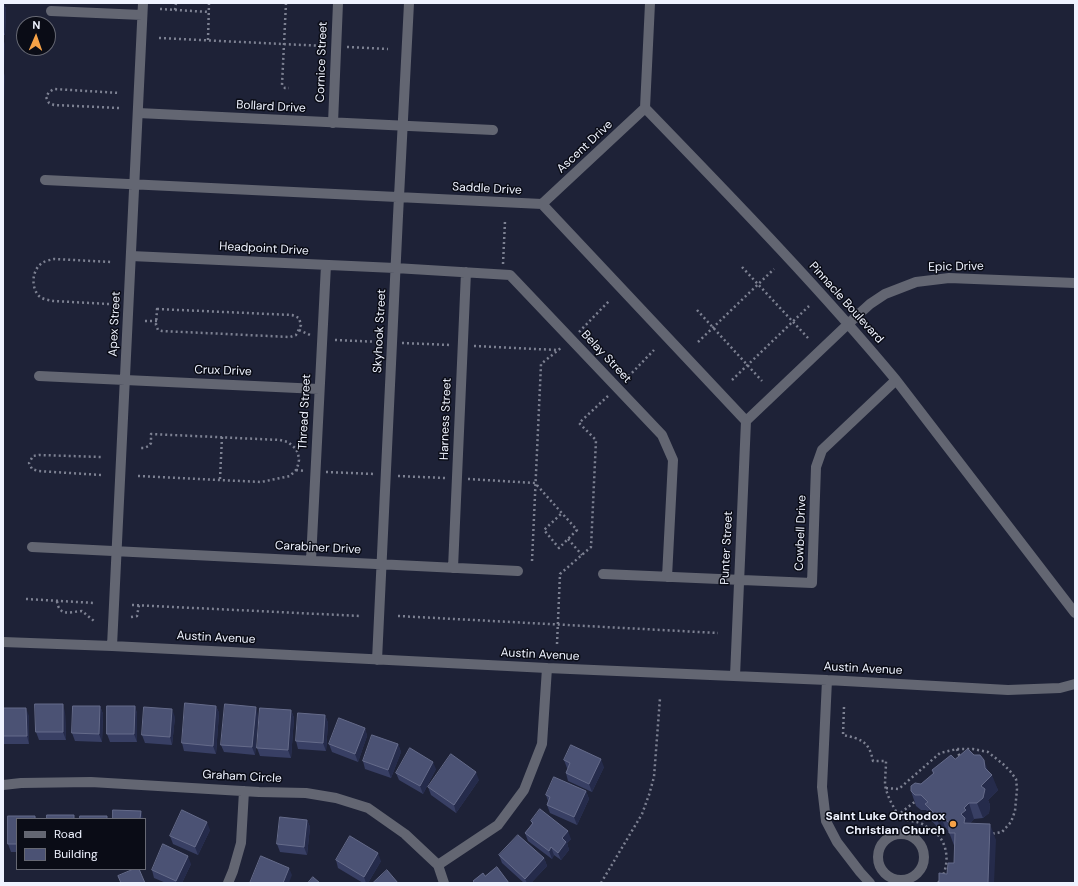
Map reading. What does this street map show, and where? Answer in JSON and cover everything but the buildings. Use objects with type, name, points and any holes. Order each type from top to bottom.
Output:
[{"type":"street","name":"Apex Street","points":[[112,646],[143,3]]},
{"type":"street","name":"Cornice Street","points":[[332,123],[338,3]]},
{"type":"street","name":"Skyhook Street","points":[[377,660],[409,3]]},
{"type":"street","points":[[646,108],[650,3]]},
{"type":"street","points":[[51,11],[142,15]]},
{"type":"street","name":"Ascent Drive","points":[[542,204],[646,108]]},
{"type":"street","name":"Pinnacle Boulevard","points":[[646,108],[772,240],[896,380],[1075,613]]},
{"type":"street","name":"Bollard Drive","points":[[138,113],[493,130]]},
{"type":"street","name":"Saddle Drive","points":[[45,180],[542,204]]},
{"type":"street","points":[[542,204],[746,421]]},
{"type":"street","name":"Headpoint Drive","points":[[131,256],[395,268]]},
{"type":"street","name":"Thread Street","points":[[311,560],[326,265]]},
{"type":"street","name":"Belay Street","points":[[395,268],[510,275],[662,436],[673,460],[667,577]]},
{"type":"street","name":"Harness Street","points":[[452,568],[466,272]]},
{"type":"street","name":"Epic Drive","points":[[746,421],[848,324],[870,304],[885,294],[916,282],[949,278],[1075,283]]},
{"type":"street","name":"Crux Drive","points":[[39,376],[319,389]]},
{"type":"street","name":"Cowbell Drive","points":[[603,574],[812,583],[816,467],[822,450],[896,380]]},
{"type":"street","name":"Punter Street","points":[[735,676],[746,421]]},
{"type":"street","name":"Carabiner Drive","points":[[32,547],[518,571]]},
{"type":"street","name":"Austin Avenue","points":[[3,642],[827,680],[1008,690],[1060,688],[1075,684]]},
{"type":"street","points":[[438,865],[498,825],[524,790],[542,744],[547,668]]},
{"type":"street","points":[[827,680],[822,787],[826,821],[837,842],[870,883],[883,871]]},
{"type":"street","name":"Graham Circle","points":[[3,785],[21,783],[91,782],[306,793],[336,798],[368,808],[405,834],[438,865],[444,883]]},
{"type":"street","points":[[228,883],[241,843],[244,791]]},
{"type":"street","points":[[904,834],[911,836],[922,847],[924,855],[923,863],[915,875],[902,880],[888,876],[883,871],[879,864],[879,850],[888,838],[904,834]]},
{"type":"path","points":[[175,10],[176,3]]},
{"type":"path","points":[[208,40],[209,3]]},
{"type":"path","points":[[286,3],[282,85],[285,88],[289,88]]},
{"type":"path","points":[[160,9],[209,12]]},
{"type":"path","points":[[159,38],[388,49]]},
{"type":"path","points":[[119,108],[54,104],[49,103],[46,97],[49,92],[54,89],[120,93]]},
{"type":"path","points":[[502,274],[505,220]]},
{"type":"path","points":[[109,304],[53,301],[45,299],[39,296],[33,279],[35,271],[40,264],[54,259],[111,262]]},
{"type":"path","points":[[742,267],[808,338]]},
{"type":"path","points":[[698,342],[774,269]]},
{"type":"path","points":[[532,561],[541,364],[571,340],[609,302]]},
{"type":"path","points":[[732,380],[809,306]]},
{"type":"path","points":[[157,309],[292,315],[299,318],[302,325],[296,335],[290,337],[162,331],[158,330],[156,326],[157,321],[157,309]]},
{"type":"path","points":[[697,310],[762,381]]},
{"type":"path","points":[[145,321],[157,321]]},
{"type":"path","points":[[299,330],[313,336],[330,339],[558,350]]},
{"type":"path","points":[[557,644],[560,574],[591,547],[596,440],[579,423],[617,388],[654,350]]},
{"type":"path","points":[[138,476],[261,482],[290,476],[296,470],[299,460],[298,453],[295,448],[288,442],[280,440],[151,434],[149,446],[139,448]]},
{"type":"path","points":[[220,480],[222,437]]},
{"type":"path","points":[[101,475],[32,470],[29,463],[33,456],[38,455],[102,457]]},
{"type":"path","points":[[296,470],[535,483],[562,513],[577,530],[559,548],[544,530],[562,513]]},
{"type":"path","points":[[568,540],[582,555]]},
{"type":"path","points":[[26,599],[95,603]]},
{"type":"path","points":[[57,601],[61,611],[68,613],[82,611],[94,621]]},
{"type":"path","points":[[132,605],[361,616]]},
{"type":"path","points":[[131,617],[137,616],[139,605]]},
{"type":"path","points":[[398,616],[718,633]]},
{"type":"path","points":[[601,883],[642,814],[649,795],[654,777],[660,698]]},
{"type":"path","points":[[844,707],[843,735],[866,743],[871,751],[873,761],[886,761],[886,788],[898,815],[906,820],[924,824],[942,841],[947,855],[943,875],[938,883]]},
{"type":"path","points":[[886,788],[901,787],[940,753],[957,749],[973,749],[988,752],[1010,771],[1016,779],[1017,790],[1017,800],[1011,822],[1002,832],[988,834]]},
{"type":"path","points":[[957,749],[961,762]]},
{"type":"path","points":[[898,815],[922,796]]},
{"type":"place","name":"Saint Luke Orthodox Christian Church","points":[[953,824]]}]
